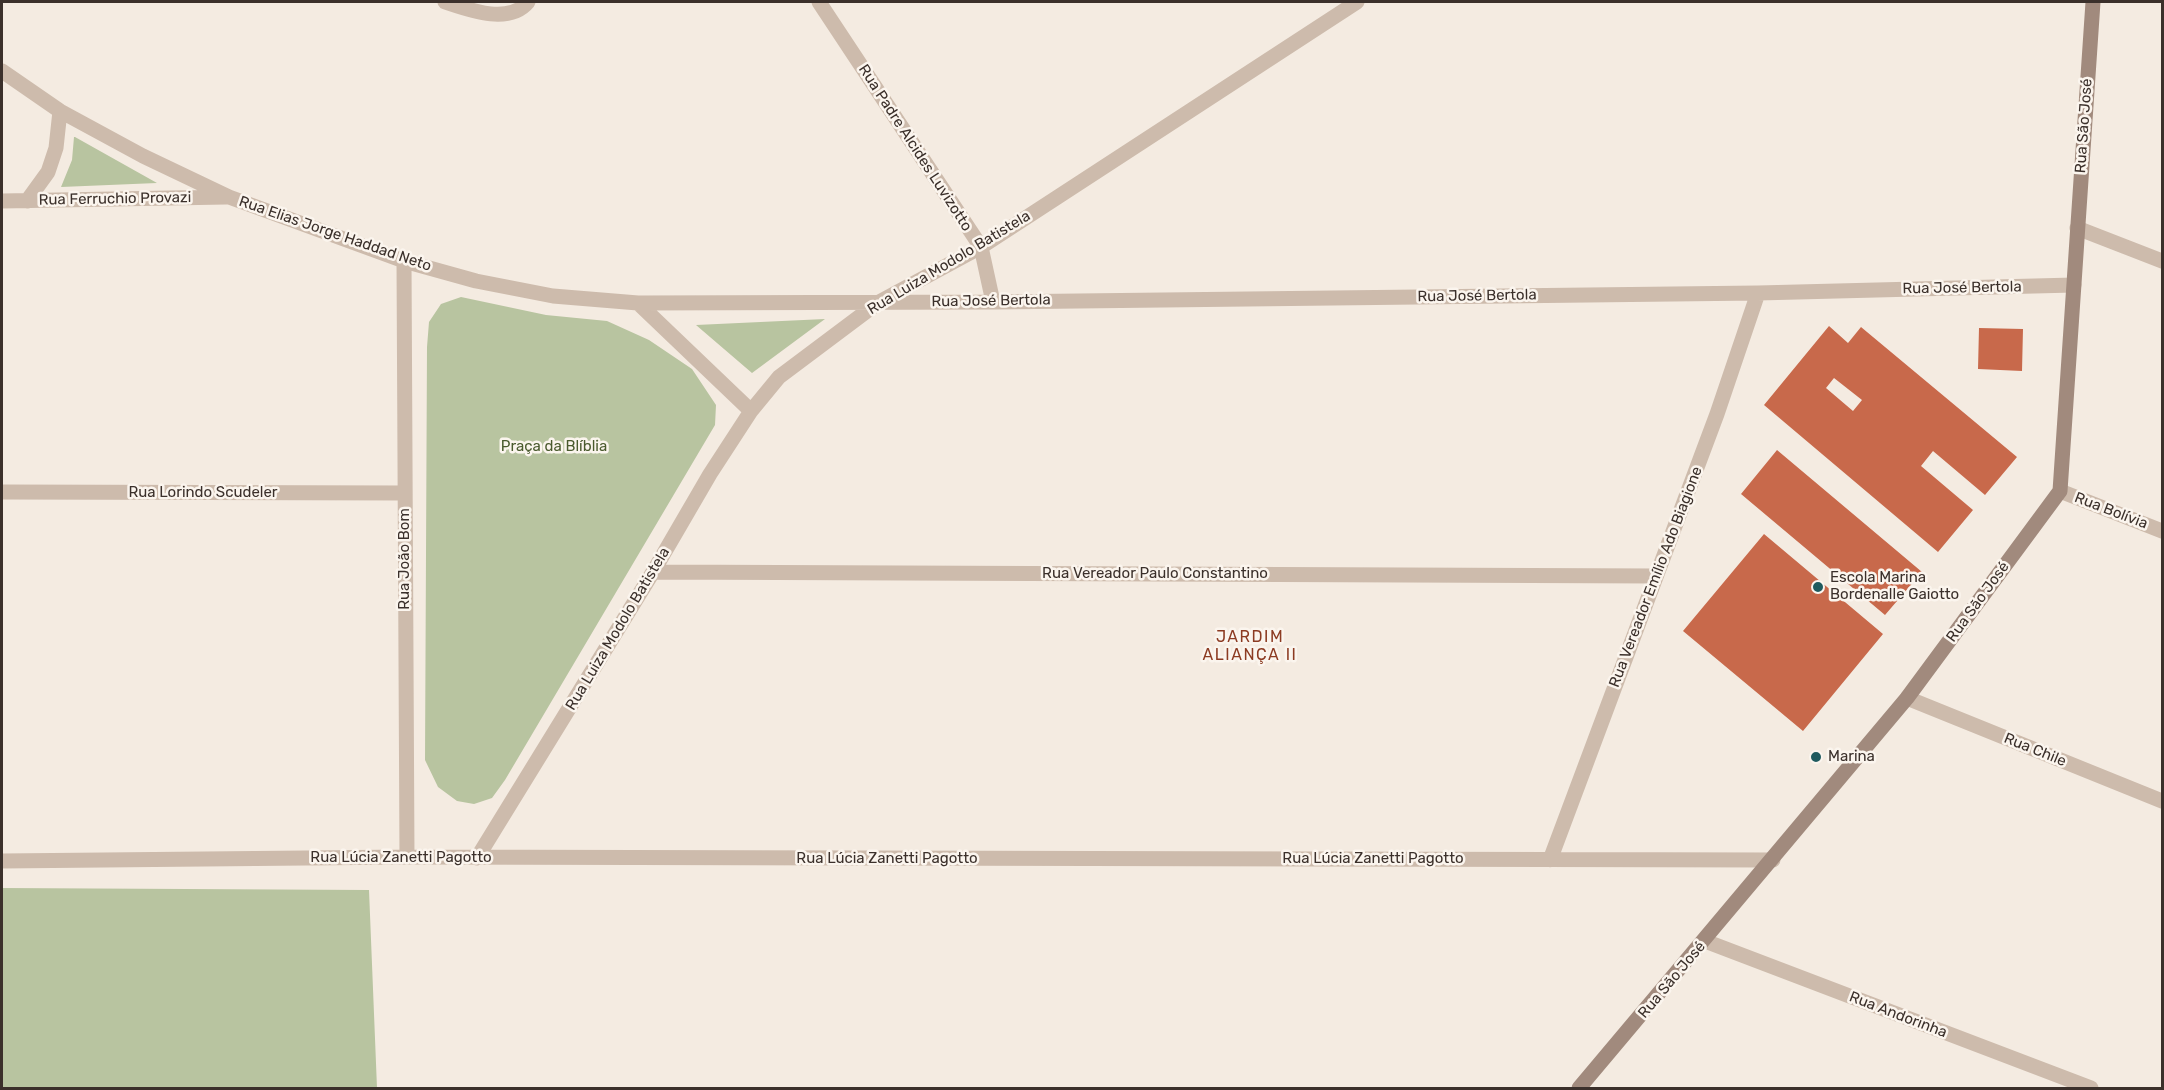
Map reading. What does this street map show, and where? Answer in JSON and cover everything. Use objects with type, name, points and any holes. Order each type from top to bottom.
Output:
[{"type":"street","points":[[445,2],[471,11],[504,14],[524,7],[528,2]]},
{"type":"street","name":"Rua Padre Alcides Luvizotto","points":[[819,2],[981,247],[993,302]]},
{"type":"street","name":"Rua Luiza Modolo Batistela","points":[[477,858],[653,572],[710,474],[751,411],[779,377],[879,302],[981,247],[1356,2]]},
{"type":"street","name":"Rua São José","points":[[1579,1089],[1706,941],[1907,698],[2060,491],[2093,2]]},
{"type":"street","name":"Rua Elias Jorge Haddad Neto","points":[[2,71],[60,111],[143,156],[229,197],[404,261],[476,281],[553,296],[638,303],[879,302]]},
{"type":"street","points":[[27,201],[48,172],[56,148],[60,111]]},
{"type":"street","name":"Rua Ferruchio Provazi","points":[[2,201],[229,197]]},
{"type":"street","points":[[2077,228],[2163,261]]},
{"type":"street","name":"Rua João Bom","points":[[404,261],[407,857]]},
{"type":"street","name":"Rua José Bertola","points":[[879,302],[1758,293],[2074,285]]},
{"type":"street","name":"Rua Vereador Emílio Ado Biagione","points":[[1551,860],[1717,414],[1758,293]]},
{"type":"street","points":[[638,303],[751,411]]},
{"type":"street","name":"Rua Bolívia","points":[[2060,491],[2163,531]]},
{"type":"street","name":"Rua Lorindo Scudeler","points":[[2,492],[405,493]]},
{"type":"street","name":"Rua Vereador Paulo Constantino","points":[[653,572],[1656,576]]},
{"type":"street","name":"Rua Chile","points":[[1907,698],[2163,801]]},
{"type":"street","name":"Rua Lúcia Zanetti Pagotto","points":[[2,861],[407,857],[1773,860]]},
{"type":"street","name":"Rua Andorinha","points":[[1706,941],[2091,1089]]},
{"type":"green space","points":[[74,137],[157,183],[61,187],[72,160]]},
{"type":"green space","name":"Praça da Blíblia","points":[[461,297],[546,315],[607,321],[649,340],[692,369],[716,405],[715,425],[505,780],[492,798],[474,804],[457,801],[438,787],[425,760],[427,347],[429,322],[441,304]]},
{"type":"green space","points":[[825,319],[752,373],[696,325]]},
{"type":"green space","points":[[2,888],[369,890],[377,1088],[2,1088]]},
{"type":"building","points":[[1829,326],[1848,343],[1861,327],[2017,457],[1985,495],[1933,451],[1921,466],[1973,510],[1938,552],[1764,405]],"holes":[[[1834,378],[1862,400],[1853,411],[1826,388]]]},
{"type":"building","points":[[1979,328],[2023,329],[2022,371],[1978,369]]},
{"type":"building","points":[[1777,450],[1922,572],[1885,615],[1741,494]]},
{"type":"building","points":[[1764,534],[1883,634],[1803,731],[1683,631]]},
{"type":"place","name":"Escola Marina Bordenalle Gaiotto","points":[[1818,587]]},
{"type":"place","name":"Marina","points":[[1816,757]]},
{"type":"district","name":"JARDIM ALIANÇA II","points":[[1250,646]]}]
